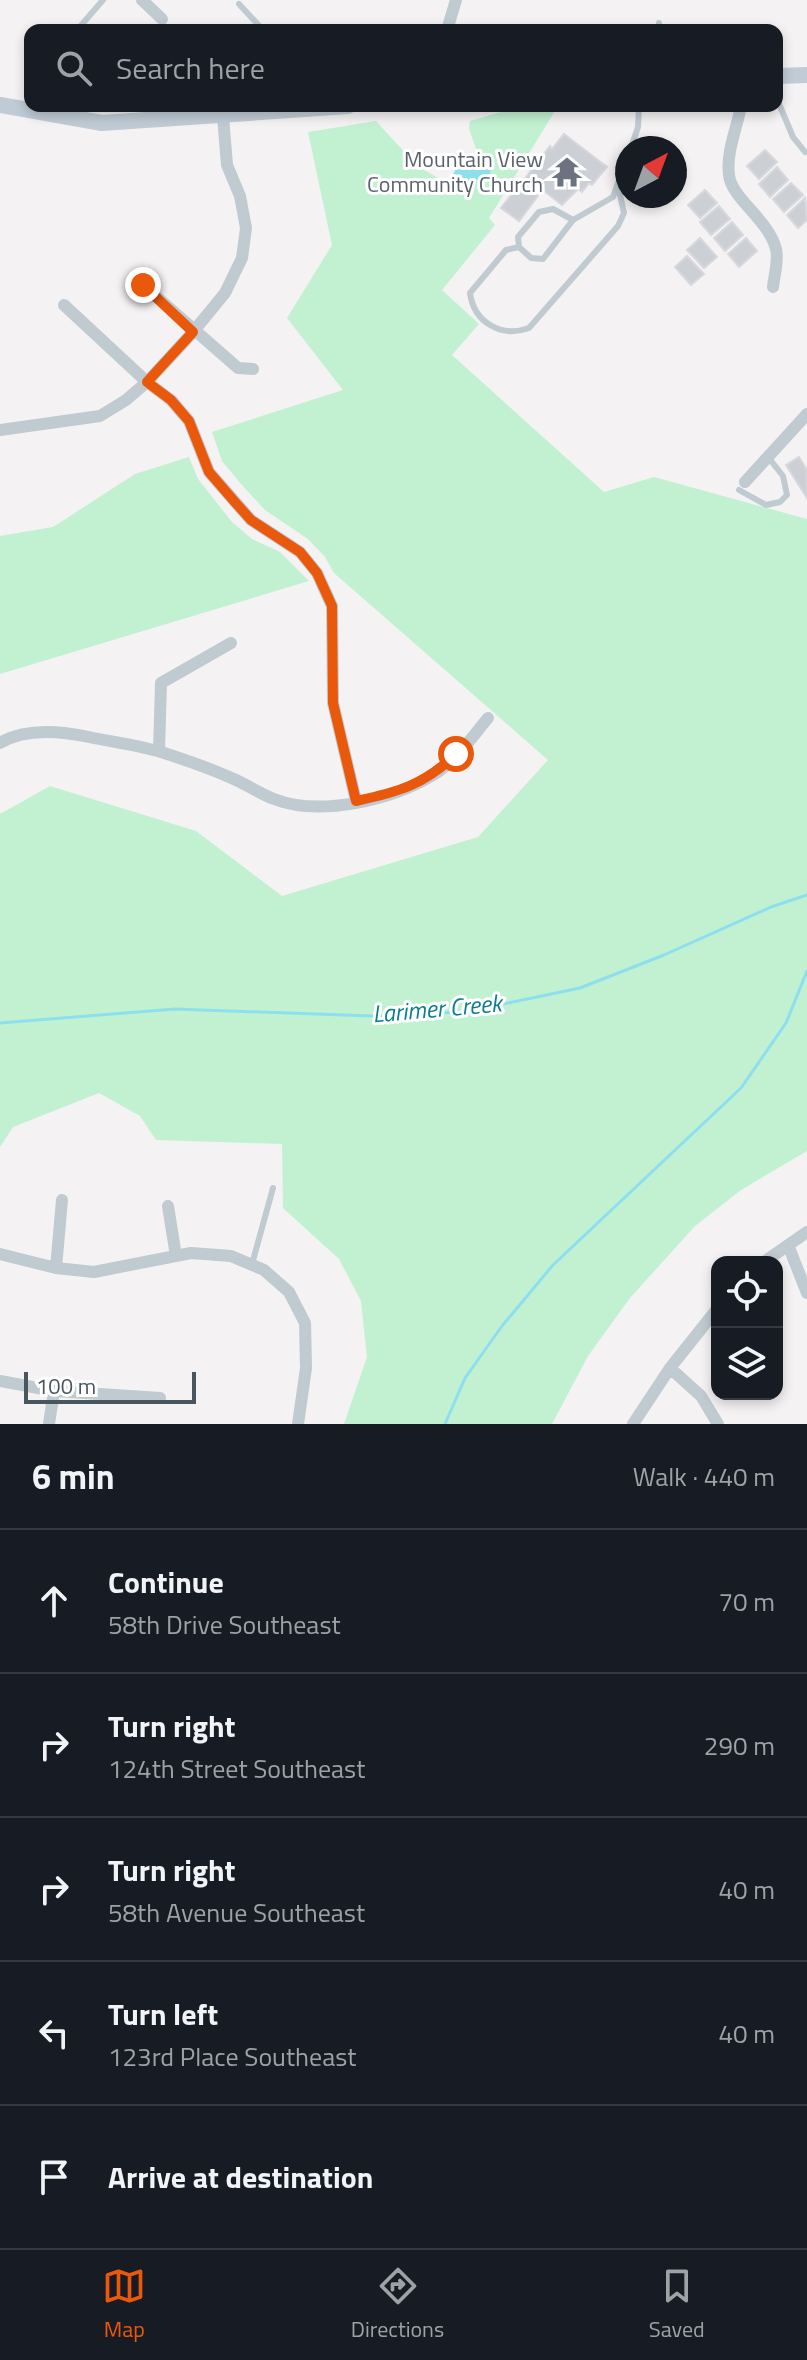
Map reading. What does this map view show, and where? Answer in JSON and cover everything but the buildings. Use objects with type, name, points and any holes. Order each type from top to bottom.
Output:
[{"type":"main road","points":[[783,76],[807,75]]},
{"type":"main road","points":[[0,105],[24,109]]},
{"type":"main road","points":[[40,112],[102,123],[268,112]]},
{"type":"street","points":[[142,0],[162,19]]},
{"type":"street","points":[[449,24],[456,0]]},
{"type":"street","points":[[740,112],[728,177],[734,190],[767,228],[777,251],[773,287]]},
{"type":"street","points":[[0,430],[100,416],[147,382],[225,293],[242,258],[246,228],[240,196],[227,165],[223,116]]},
{"type":"street","points":[[143,285],[193,332],[238,368],[253,369]]},
{"type":"street","points":[[64,305],[147,382],[171,400],[189,421],[209,472],[251,520],[300,552],[317,573],[332,606],[333,703],[356,801]]},
{"type":"street","points":[[742,486],[807,414]]},
{"type":"street","points":[[159,751],[161,683],[231,643]]},
{"type":"street","points":[[0,743],[34,731],[72,733],[159,751],[234,779],[275,800],[309,807],[336,807],[394,793],[435,775],[488,718]]},
{"type":"street","points":[[56,1268],[62,1200]]},
{"type":"street","points":[[168,1206],[176,1256]]},
{"type":"street","points":[[772,1256],[807,1232]]},
{"type":"street","points":[[788,1245],[807,1293]]},
{"type":"street","points":[[0,1254],[56,1268],[94,1272],[191,1253],[231,1256],[264,1270],[289,1292],[305,1323],[306,1368],[298,1424]]},
{"type":"street","points":[[633,1424],[670,1368],[711,1317]]},
{"type":"street","points":[[670,1368],[701,1396],[718,1424]]},
{"type":"street","points":[[0,1381],[54,1391],[160,1398]]},
{"type":"street","points":[[49,1424],[54,1391]]},
{"type":"lane","points":[[82,24],[103,0]]},
{"type":"lane","points":[[239,4],[257,24]]},
{"type":"lane","points":[[635,136],[639,112]]},
{"type":"lane","points":[[782,112],[793,137],[805,152]]},
{"type":"lane","points":[[573,220],[553,209],[539,212],[518,237],[519,247],[531,258],[543,259],[573,220],[613,197],[615,193]]},
{"type":"lane","points":[[519,247],[506,250],[470,293],[472,307],[481,317],[497,330],[514,334],[529,328],[618,226],[623,208]]},
{"type":"lane","points":[[742,486],[766,505],[780,502],[787,495],[783,476],[768,457]]},
{"type":"lane","points":[[252,1264],[273,1188]]},
{"type":"green space","points":[[501,112],[554,112],[489,218],[495,225],[442,290],[479,324],[452,355],[604,492],[654,477],[807,519],[807,1151],[741,1190],[695,1226],[630,1298],[588,1356],[552,1424],[344,1424],[367,1357],[361,1301],[339,1259],[283,1208],[282,1144],[156,1140],[140,1116],[99,1093],[13,1127],[0,1147],[0,814],[50,786],[196,831],[282,896],[478,837],[548,760],[334,573],[325,557],[308,539],[265,510],[222,461],[212,432],[343,390],[287,318],[332,245],[308,132],[376,121],[417,166],[459,190],[490,174],[492,165],[483,154],[478,154],[469,129],[470,121]]},
{"type":"green space","points":[[189,457],[198,479],[232,522],[252,539],[280,552],[309,581],[0,674],[0,536],[53,527],[135,474]]},
{"type":"water","points":[[478,154],[483,154],[492,165],[490,174],[469,188],[459,190],[453,186],[455,170]]},
{"type":"waterway","name":"Larimer Creek","points":[[0,1023],[175,1009],[400,1017],[474,1010],[580,988],[664,955],[771,907],[807,895]]},
{"type":"waterway","points":[[445,1424],[465,1378],[502,1326],[553,1265],[741,1088],[786,1023],[807,971]]},
{"type":"place","name":"Mountain View Community Church","points":[[567,172]]},
{"type":"route","points":[[143,285],[193,332],[147,382],[171,400],[189,421],[209,472],[251,520],[300,552],[317,573],[332,606],[333,703],[356,801],[394,793],[435,775],[456,754]]}]
